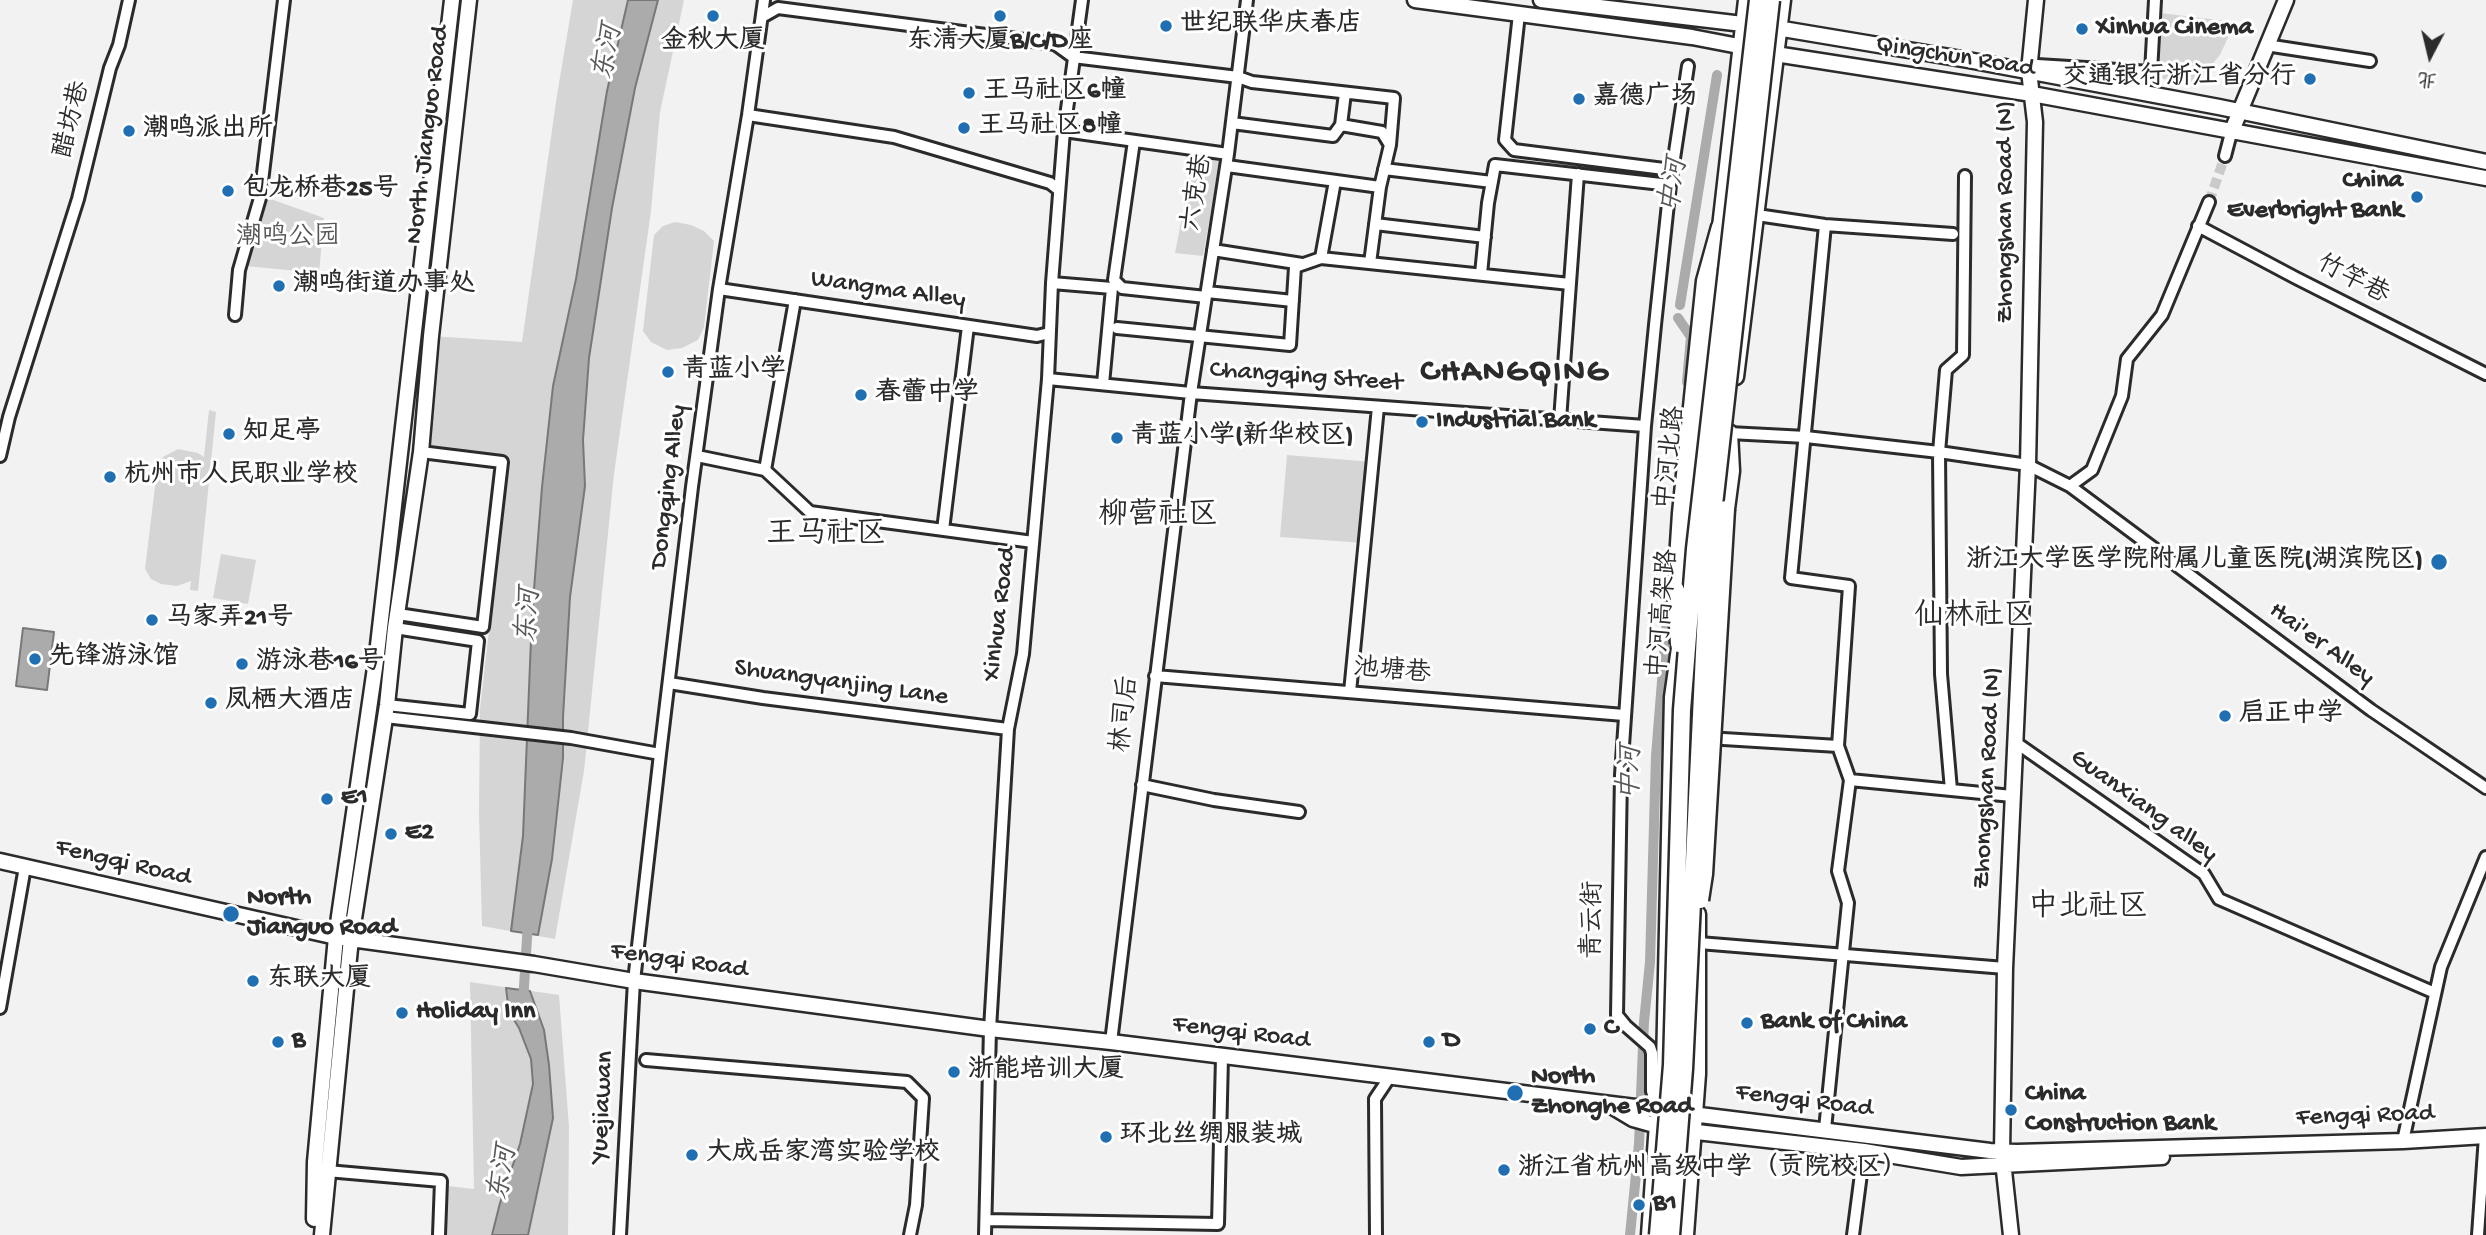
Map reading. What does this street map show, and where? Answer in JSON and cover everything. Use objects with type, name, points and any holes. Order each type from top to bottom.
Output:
[{"type":"highway","name":"中河高架路","points":[[1658,1235],[1672,1065],[1682,710],[1696,535],[1758,0]]},
{"type":"highway","name":"中河高架路","points":[[1671,1235],[1684,1069],[1709,549],[1771,0]]},
{"type":"highway","points":[[1682,710],[1676,590],[1681,513],[1705,281],[1720,228]]},
{"type":"highway","points":[[1688,971],[1704,874],[1726,509],[1731,471],[1729,433]]},
{"type":"main road","name":"North Jianguo Road","points":[[314,1235],[315,1162],[344,937],[452,0]]},
{"type":"main road","name":"North Jianguo Road","points":[[322,1235],[344,937],[386,711],[396,621],[421,453],[432,322],[469,0]]},
{"type":"main road","name":"Qingchun Road","points":[[1415,0],[1740,45],[1776,55],[2032,94],[2231,133],[2486,178]]},
{"type":"main road","name":"Qingchun Road","points":[[1541,0],[1781,29],[2029,71],[2486,162]]},
{"type":"main road","name":"中河北路","points":[[1649,1235],[1646,1116],[1664,1067],[1672,697],[1681,635],[1698,431],[1722,248],[1720,228],[1746,0]]},
{"type":"main road","name":"中河北路","points":[[1686,1235],[1697,1113],[1698,886],[1714,572],[1719,509],[1783,0]]},
{"type":"main road","name":"Zhongshan Road (N)","points":[[2011,1235],[2003,1159],[2006,968],[2028,466],[2035,174],[2035,122],[2029,71],[2036,0]]},
{"type":"main road","points":[[2231,133],[2286,0]]},
{"type":"main road","name":"Fengqi Road","points":[[0,861],[344,937],[634,981],[990,1029],[1608,1105],[1646,1116],[1697,1113],[1825,1129],[2003,1159],[2403,1141],[2485,1140]]},
{"type":"main road","points":[[1646,1116],[1695,1132],[1864,1151],[1961,1167],[2003,1159],[2485,1140]]},
{"type":"street","name":"醋坊巷","points":[[0,456],[9,417],[78,199],[129,0]]},
{"type":"street","points":[[235,315],[239,270],[260,198],[284,0]]},
{"type":"street","name":"Dongqing Alley","points":[[634,981],[719,289],[764,0]]},
{"type":"street","name":"Xinhua Road","points":[[985,1235],[990,1029],[1008,729],[1023,654],[1048,379],[1052,283],[1064,131],[1082,0]]},
{"type":"street","name":"六克巷","points":[[1191,393],[1227,160],[1247,0]]},
{"type":"street","points":[[2029,71],[2037,65],[2151,72],[2155,0]]},
{"type":"street","points":[[761,17],[778,8],[1055,44],[1073,57],[1238,77],[1252,82],[1394,98],[1390,145],[1380,187],[1370,263]]},
{"type":"street","points":[[1519,14],[1505,140],[1514,150],[1672,170]]},
{"type":"street","points":[[2266,45],[2370,61]]},
{"type":"street","name":"青云街","points":[[1646,1116],[1652,1091],[1650,1047],[1617,1015],[1620,775],[1645,426],[1670,185],[1688,66]]},
{"type":"street","points":[[1232,123],[1333,136],[1341,125],[1345,93]]},
{"type":"street","points":[[748,115],[894,137],[1050,183],[1059,190]]},
{"type":"street","points":[[1341,125],[1382,132],[1390,145]]},
{"type":"street","points":[[1064,131],[1134,141],[1335,181],[1380,187]]},
{"type":"street","points":[[2225,156],[2231,133]]},
{"type":"street","points":[[1134,141],[1114,280],[1122,288],[1293,301]]},
{"type":"street","points":[[1481,274],[1495,165],[1670,185]]},
{"type":"street","points":[[1384,170],[1492,182]]},
{"type":"street","points":[[1560,420],[1578,174]]},
{"type":"street","points":[[1951,790],[1941,674],[1939,452],[1946,370],[1963,355],[1965,176]]},
{"type":"street","points":[[1321,258],[1335,181]]},
{"type":"street","points":[[2070,486],[2092,470],[2122,396],[2127,359],[2162,315],[2209,202]]},
{"type":"street","points":[[1757,215],[1825,225],[1953,233]]},
{"type":"street","points":[[1375,224],[1485,237]]},
{"type":"street","points":[[1825,225],[1791,579],[1849,586],[1838,746],[1850,780],[1838,871],[1848,903],[1825,1129]]},
{"type":"street","name":"竹竿巷","points":[[2198,226],[2486,374]]},
{"type":"street","points":[[1213,250],[1302,264]]},
{"type":"street","points":[[1116,328],[1290,345],[1294,267],[1321,258],[1570,284]]},
{"type":"street","points":[[1052,283],[1112,288],[1102,384]]},
{"type":"street","name":"Wangma Alley","points":[[719,289],[1037,336],[1049,333]]},
{"type":"street","points":[[765,470],[795,300]]},
{"type":"street","points":[[943,530],[968,326]]},
{"type":"street","name":"Changqing Street","points":[[1048,379],[1191,393],[1645,426]]},
{"type":"street","name":"林司后","points":[[1111,1042],[1191,393]]},
{"type":"street","points":[[1350,692],[1378,407]]},
{"type":"street","name":"Hai'er Alley","points":[[1729,433],[1806,437],[1939,452],[2028,466],[2070,486],[2371,710],[2486,788]]},
{"type":"street","points":[[396,621],[483,627],[502,462],[421,453]]},
{"type":"street","points":[[697,456],[765,470],[810,512],[1033,542]]},
{"type":"street","points":[[386,711],[471,714],[478,641],[396,621]]},
{"type":"street","name":"池塘巷","points":[[1155,676],[1625,715]]},
{"type":"street","name":"Shuangyanjing Lane","points":[[669,683],[763,698],[1008,729]]},
{"type":"street","points":[[386,711],[660,754]]},
{"type":"street","points":[[1707,738],[1838,746]]},
{"type":"street","name":"Guanxiang alley","points":[[2015,742],[2204,874],[2219,899],[2435,993]]},
{"type":"street","points":[[1850,780],[2012,796]]},
{"type":"street","points":[[1142,785],[1214,800],[1299,812]]},
{"type":"street","points":[[2403,1141],[2441,967],[2486,857]]},
{"type":"street","points":[[0,1008],[25,867]]},
{"type":"street","points":[[1699,943],[2006,968]]},
{"type":"street","name":"Yuejiawan","points":[[620,1235],[634,981]]},
{"type":"street","points":[[986,1220],[1218,1224],[1222,1057]]},
{"type":"street","points":[[646,1060],[907,1082],[923,1098],[916,1205],[911,1235]]},
{"type":"street","points":[[1376,1235],[1375,1099],[1389,1078]]},
{"type":"street","points":[[2481,1233],[2485,1140]]},
{"type":"street","points":[[1853,1235],[1864,1151]]},
{"type":"street","points":[[327,1171],[441,1181],[439,1235]]},
{"type":"green space","points":[[573,0],[684,0],[660,112],[651,211],[614,474],[584,771],[555,939],[482,926],[480,709],[508,463],[421,452],[431,336],[522,342]]},
{"type":"green space","points":[[2160,13],[2235,22],[2220,55],[2196,83],[2156,78]]},
{"type":"green space","points":[[1194,155],[1220,161],[1203,256],[1175,253]]},
{"type":"green space","name":"潮鸣公园","points":[[265,197],[324,218],[319,273],[245,266]]},
{"type":"green space","points":[[675,222],[704,231],[714,241],[704,327],[698,340],[682,348],[667,350],[651,342],[643,331],[654,235],[663,226]]},
{"type":"green space","points":[[209,410],[216,412],[198,591],[190,590],[191,581],[177,586],[161,584],[151,579],[145,569],[157,470],[163,457],[178,449],[204,457]]},
{"type":"green space","points":[[1287,455],[1373,462],[1365,543],[1280,537]]},
{"type":"green space","points":[[221,554],[256,560],[248,604],[213,598]]},
{"type":"green space","points":[[470,982],[559,995],[569,1127],[568,1235],[446,1235],[448,1186],[474,1189]]},
{"type":"shaded area","points":[[628,0],[658,0],[635,88],[612,208],[589,358],[583,440],[585,486],[570,597],[563,758],[552,859],[538,935],[511,931],[523,836],[532,615],[542,487],[553,386],[576,279],[607,91]]},
{"type":"shaded area","name":"先锋游泳馆","points":[[23,628],[54,632],[47,690],[16,686]]},
{"type":"shaded area","points":[[506,988],[530,991],[544,1030],[549,1065],[553,1118],[528,1235],[492,1235],[520,1144],[533,1084],[531,1059],[519,1028],[509,1012]]},
{"type":"waterway","name":"中河","points":[[1680,305],[1717,75]]},
{"type":"waterway","name":"中河","points":[[1678,318],[1691,337],[1687,382]]},
{"type":"waterway","name":"中河","points":[[1630,1235],[1639,1144],[1644,1022],[1650,962],[1656,756],[1670,582]]},
{"type":"waterway","name":"东河","points":[[523,1003],[528,922]]},
{"type":"tunnel","points":[[2209,202],[2225,156]]},
{"type":"place","name":"金秋大厦","points":[[713,16]]},
{"type":"place","name":"东清大厦B/C/D座","points":[[1000,16]]},
{"type":"place","name":"世纪联华庆春店","points":[[1166,26]]},
{"type":"place","name":"Xinhua Cinema","points":[[2082,29]]},
{"type":"place","name":"交通银行浙江省分行","points":[[2310,79]]},
{"type":"place","name":"王马社区6幢","points":[[969,93]]},
{"type":"place","name":"嘉德广场","points":[[1579,99]]},
{"type":"place","name":"王马社区8幢","points":[[964,128]]},
{"type":"place","name":"潮鸣派出所","points":[[129,131]]},
{"type":"place","name":"包龙桥巷25号","points":[[228,191]]},
{"type":"place","name":"China Everbright Bank","points":[[2417,197]]},
{"type":"place","name":"潮鸣街道办事处","points":[[279,286]]},
{"type":"place","name":"青蓝小学","points":[[668,372]]},
{"type":"place","name":"春蕾中学","points":[[861,395]]},
{"type":"place","name":"Industrial Bank","points":[[1422,422]]},
{"type":"place","name":"知足亭","points":[[229,434]]},
{"type":"place","name":"青蓝小学(新华校区)","points":[[1117,438]]},
{"type":"place","name":"杭州市人民职业学校","points":[[110,477]]},
{"type":"place","name":"浙江大学医学院附属儿童医院(湖滨院区)","points":[[2439,562]]},
{"type":"place","name":"马家弄21号","points":[[152,620]]},
{"type":"place","name":"先锋游泳馆","points":[[35,659]]},
{"type":"place","name":"游泳巷16号","points":[[242,664]]},
{"type":"place","name":"凤栖大酒店","points":[[211,703]]},
{"type":"place","name":"启正中学","points":[[2225,716]]},
{"type":"place","name":"E1","points":[[327,799]]},
{"type":"place","name":"E2","points":[[391,834]]},
{"type":"place","name":"North Jianguo Road","points":[[231,914]]},
{"type":"place","name":"东联大厦","points":[[253,981]]},
{"type":"place","name":"Holiday Inn","points":[[402,1013]]},
{"type":"place","name":"Bank of China","points":[[1747,1023]]},
{"type":"place","name":"C","points":[[1590,1029]]},
{"type":"place","name":"B","points":[[278,1042]]},
{"type":"place","name":"D","points":[[1429,1042]]},
{"type":"place","name":"浙能培训大厦","points":[[954,1072]]},
{"type":"place","name":"North Zhonghe Road","points":[[1515,1093]]},
{"type":"place","name":"China Construction Bank","points":[[2011,1110]]},
{"type":"place","name":"环北丝绸服装城","points":[[1106,1137]]},
{"type":"place","name":"大成岳家湾实验学校","points":[[692,1155]]},
{"type":"place","name":"浙江省杭州高级中学（贡院校区）","points":[[1504,1170]]},
{"type":"place","name":"B1","points":[[1639,1205]]},
{"type":"district","name":"CHANGQING","points":[[1515,374]]},
{"type":"district","name":"柳营社区","points":[[1158,517]]},
{"type":"district","name":"王马社区","points":[[826,536]]},
{"type":"district","name":"仙林社区","points":[[1974,618]]},
{"type":"district","name":"中北社区","points":[[2088,909]]}]
